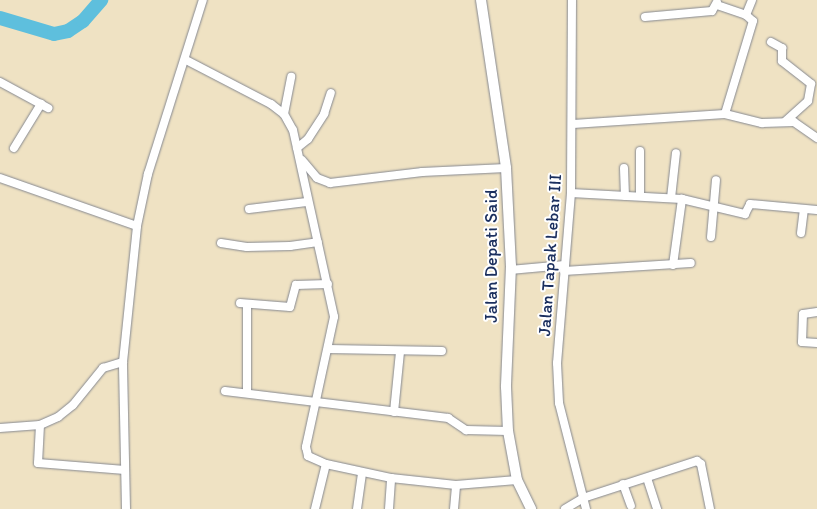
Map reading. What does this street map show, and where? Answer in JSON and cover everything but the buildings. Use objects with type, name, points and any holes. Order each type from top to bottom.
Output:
[{"type":"main road","name":"Jalan Depati Said","points":[[481,0],[506,168],[510,270],[506,351],[508,431],[517,480],[531,509]]},
{"type":"street","points":[[126,509],[123,362],[137,226],[151,165],[186,60],[203,0]]},
{"type":"street","name":"Jalan Tapak Lebar III","points":[[572,0],[574,124],[571,193],[557,362],[559,404],[586,509]]},
{"type":"street","points":[[746,15],[752,0]]},
{"type":"street","points":[[645,17],[712,11],[717,2],[746,15],[753,21],[753,27],[724,114]]},
{"type":"street","points":[[771,42],[782,48],[782,62],[811,84],[808,101],[786,121]]},
{"type":"street","points":[[186,60],[227,83],[251,91],[284,114]]},
{"type":"street","points":[[291,76],[284,114],[298,151],[308,170],[317,178],[330,183],[422,172],[506,168]]},
{"type":"street","points":[[0,82],[45,106],[14,148]]},
{"type":"street","points":[[331,94],[324,114],[298,151],[307,202],[328,284],[334,317],[315,401],[306,452],[311,458],[326,464],[391,478],[456,484],[517,480]]},
{"type":"street","points":[[574,124],[724,114],[762,123],[786,121],[802,125],[817,138]]},
{"type":"street","points":[[640,151],[640,196]]},
{"type":"street","points":[[671,198],[676,153]]},
{"type":"street","points":[[624,168],[626,196]]},
{"type":"street","points":[[0,178],[137,226]]},
{"type":"street","points":[[711,237],[712,206],[716,180]]},
{"type":"street","points":[[571,193],[682,199],[745,214],[750,204],[817,210]]},
{"type":"street","points":[[673,265],[682,199]]},
{"type":"street","points":[[250,209],[307,202]]},
{"type":"street","points":[[801,233],[804,209]]},
{"type":"street","points":[[221,243],[247,247],[290,246],[318,242]]},
{"type":"street","points":[[510,270],[691,264]]},
{"type":"street","points":[[248,393],[244,304],[290,307],[296,285],[328,284]]},
{"type":"street","points":[[817,312],[803,314],[802,342],[817,343]]},
{"type":"street","points":[[328,349],[400,352],[442,351]]},
{"type":"street","points":[[394,412],[400,352]]},
{"type":"street","points":[[0,428],[40,425],[66,412],[103,368],[123,362]]},
{"type":"street","points":[[225,391],[448,418],[466,430],[508,431]]},
{"type":"street","points":[[40,425],[38,463],[125,470]]},
{"type":"street","points":[[565,509],[583,498],[698,461],[710,509]]},
{"type":"street","points":[[315,509],[326,464]]},
{"type":"street","points":[[357,509],[362,473]]},
{"type":"street","points":[[389,509],[391,478]]},
{"type":"street","points":[[647,478],[657,509]]},
{"type":"street","points":[[454,509],[456,484]]},
{"type":"street","points":[[623,484],[630,506]]},
{"type":"waterway","points":[[0,18],[54,34],[68,31],[83,21],[101,0]]}]
